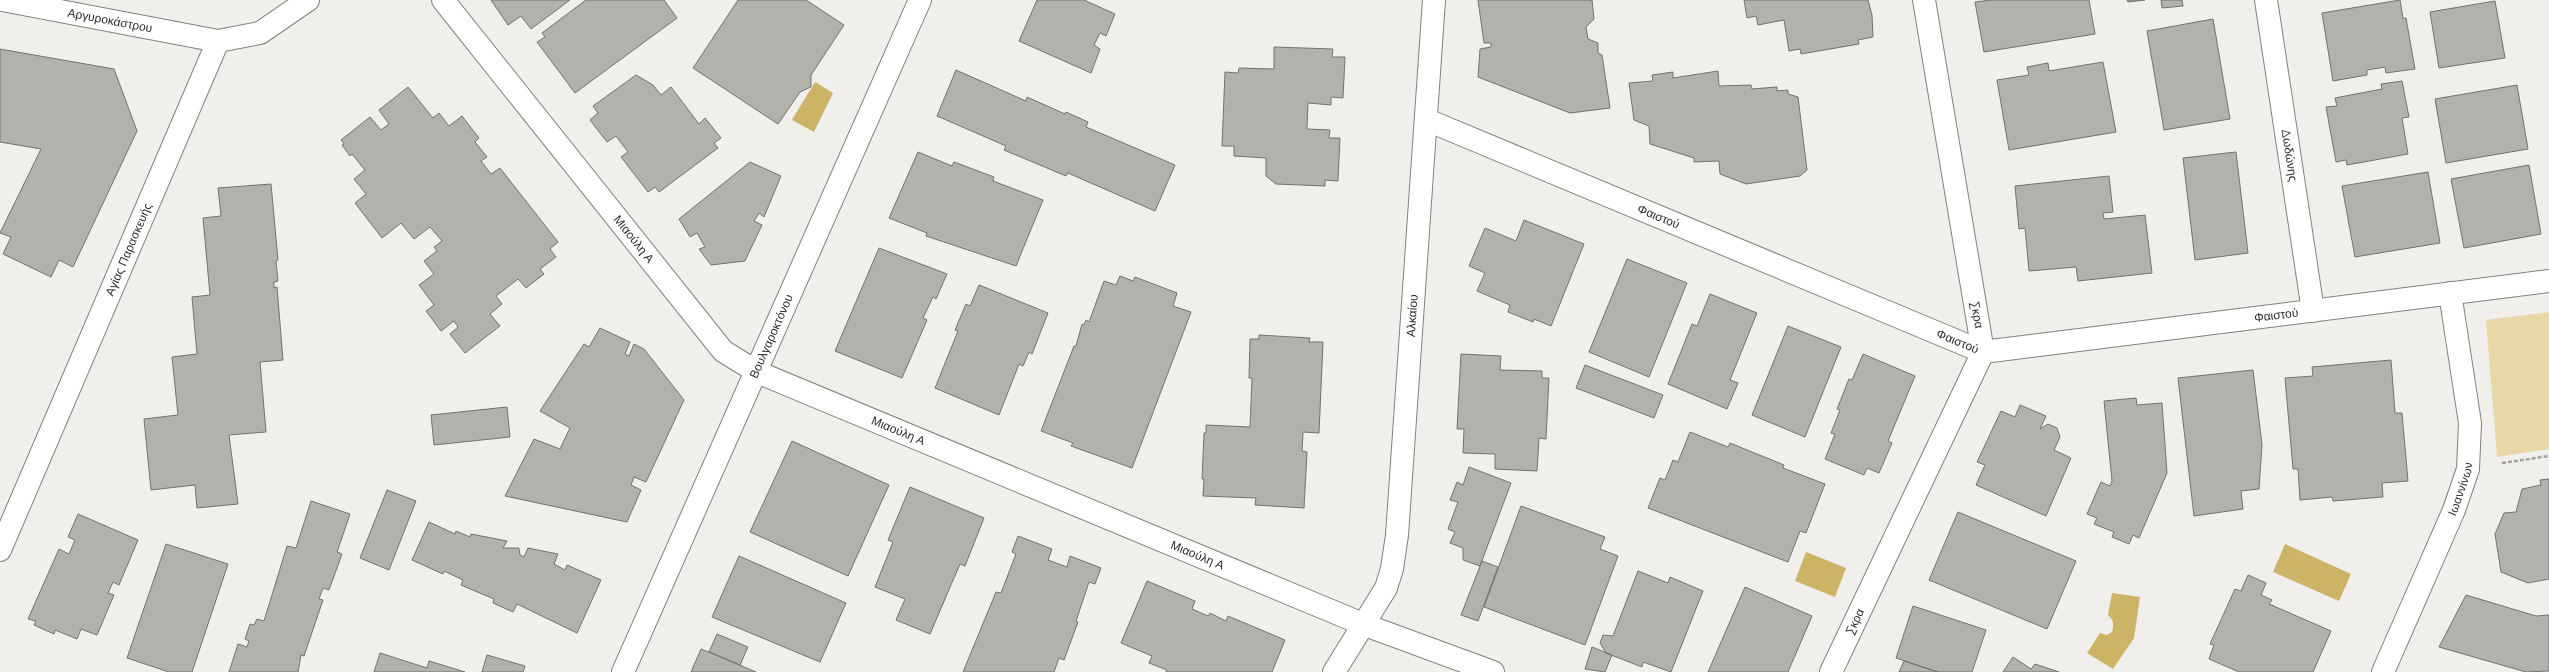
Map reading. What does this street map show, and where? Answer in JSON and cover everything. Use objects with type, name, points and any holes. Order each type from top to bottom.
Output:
[{"type":"street","name":"Αργυροκάστρου","points":[[2,0],[218,41]]},
{"type":"street","points":[[218,41],[260,33],[308,0]]},
{"type":"street","name":"Μιαούλη Α","points":[[443,0],[724,351],[757,372],[1364,625],[1493,672]]},
{"type":"street","name":"Βουλγαροκτόνου","points":[[623,672],[757,372],[920,0]]},
{"type":"street","name":"Αλκαίου","points":[[1334,672],[1386,588],[1392,569],[1397,535],[1428,120],[1434,0]]},
{"type":"street","name":"Σκρα","points":[[1831,672],[1983,352],[1924,0]]},
{"type":"street","name":"Δωδώνης","points":[[2266,0],[2313,311]]},
{"type":"street","name":"Αγίας Παρασκευής","points":[[0,550],[218,41]]},
{"type":"street","name":"Φαιστού","points":[[1428,120],[1983,352],[2549,281]]},
{"type":"street","name":"Ιωαννίνων","points":[[2383,672],[2454,510],[2468,469],[2470,423],[2450,293]]},
{"type":"path","points":[[2468,469],[2549,456]]},
{"type":"shaded area","points":[[815,82],[833,93],[814,132],[792,120]]},
{"type":"shaded area","points":[[2549,312],[2549,449],[2497,457],[2486,320]]},
{"type":"shaded area","points":[[2285,544],[2351,574],[2339,601],[2273,572]]},
{"type":"shaded area","points":[[1806,552],[1846,568],[1835,597],[1795,581]]},
{"type":"shaded area","points":[[2112,593],[2140,597],[2134,638],[2113,669],[2087,653],[2100,633],[2107,635],[2112,632],[2113,623],[2108,615]]},
{"type":"building","points":[[491,0],[570,0],[531,29],[521,16],[508,25]]},
{"type":"building","points":[[586,0],[664,0],[677,18],[575,93],[537,42],[545,37],[542,33]]},
{"type":"building","points":[[738,0],[806,0],[844,25],[811,75],[811,87],[800,92],[778,124],[693,68]]},
{"type":"building","points":[[1037,0],[1084,0],[1115,14],[1106,36],[1100,33],[1094,45],[1100,49],[1091,73],[1019,41]]},
{"type":"building","points":[[1478,0],[1592,0],[1594,19],[1586,27],[1588,39],[1598,43],[1598,53],[1602,55],[1610,108],[1570,113],[1478,77],[1480,49],[1491,47],[1491,43],[1484,43]]},
{"type":"building","points":[[1744,0],[1868,0],[1872,15],[1873,37],[1858,40],[1859,44],[1801,54],[1800,49],[1789,51],[1784,20],[1758,25],[1756,16],[1747,18]]},
{"type":"building","points":[[1991,0],[2089,0],[2095,34],[1984,52],[1975,2]]},
{"type":"building","points":[[2127,0],[2145,0],[2128,2]]},
{"type":"building","points":[[2161,0],[2182,0],[2183,6],[2162,8]]},
{"type":"building","points":[[2400,0],[2403,18],[2406,18],[2415,69],[2386,73],[2385,67],[2367,70],[2367,75],[2333,81],[2322,13]]},
{"type":"building","points":[[2495,1],[2505,58],[2439,68],[2430,12]]},
{"type":"building","points":[[2213,19],[2230,119],[2164,130],[2147,31]]},
{"type":"building","points":[[1274,47],[1333,49],[1332,57],[1345,57],[1343,98],[1331,97],[1331,105],[1308,103],[1307,129],[1330,130],[1329,138],[1340,138],[1338,181],[1325,180],[1325,186],[1276,184],[1266,176],[1266,158],[1234,156],[1234,146],[1222,146],[1225,72],[1238,73],[1239,68],[1274,69]]},
{"type":"building","points":[[0,49],[114,69],[137,131],[73,267],[59,260],[51,277],[3,254],[11,237],[0,233],[41,149],[0,142]]},
{"type":"building","points":[[2103,62],[2116,132],[2009,150],[1997,80],[2029,75],[2027,67],[2048,63],[2049,71]]},
{"type":"building","points":[[956,70],[1026,101],[1027,97],[1065,114],[1066,112],[1088,122],[1086,127],[1175,165],[1155,211],[1068,173],[1066,176],[1004,150],[1006,146],[937,116]]},
{"type":"building","points":[[1718,71],[1719,86],[1751,85],[1752,89],[1777,87],[1777,91],[1788,90],[1788,94],[1798,97],[1807,170],[1800,176],[1746,184],[1720,174],[1719,161],[1694,162],[1694,158],[1650,144],[1649,126],[1634,120],[1629,83],[1653,81],[1652,75],[1673,72],[1673,78]]},
{"type":"building","points":[[636,75],[653,85],[661,95],[671,87],[699,124],[705,118],[721,138],[714,143],[718,148],[659,192],[655,187],[648,192],[621,157],[628,152],[616,136],[607,142],[590,120],[598,113],[593,106]]},
{"type":"building","points":[[2402,81],[2409,117],[2402,118],[2408,154],[2347,165],[2346,160],[2336,162],[2326,107],[2337,106],[2335,98],[2382,89],[2381,84]]},
{"type":"building","points":[[2517,85],[2528,149],[2446,163],[2435,99]]},
{"type":"building","points":[[408,87],[433,118],[439,113],[449,126],[462,116],[479,138],[475,142],[487,157],[481,161],[491,174],[500,168],[558,242],[550,249],[556,257],[540,269],[544,274],[526,288],[518,279],[496,296],[502,304],[490,314],[500,326],[465,353],[450,334],[458,327],[454,321],[441,331],[426,311],[434,305],[419,285],[434,274],[424,261],[437,251],[434,247],[442,241],[430,227],[414,239],[401,223],[382,238],[355,203],[366,194],[354,179],[365,170],[352,154],[350,156],[342,145],[344,144],[341,140],[370,117],[381,130],[389,124],[379,110]]},
{"type":"building","points":[[918,152],[952,166],[954,162],[994,177],[993,181],[1043,200],[1016,266],[926,236],[927,233],[889,218]]},
{"type":"building","points":[[2236,152],[2248,253],[2195,260],[2183,158]]},
{"type":"building","points":[[750,162],[781,176],[764,217],[759,213],[754,221],[762,225],[745,261],[711,265],[699,249],[705,247],[697,233],[690,237],[679,219]]},
{"type":"building","points":[[2529,165],[2541,234],[2464,248],[2451,179]]},
{"type":"building","points":[[2428,172],[2440,243],[2355,257],[2342,186]]},
{"type":"building","points":[[2109,176],[2113,212],[2103,213],[2104,219],[2145,215],[2152,273],[2078,281],[2076,267],[2029,271],[2025,228],[2019,229],[2015,186]]},
{"type":"building","points":[[271,184],[278,260],[276,261],[278,281],[274,282],[274,288],[277,287],[283,360],[260,362],[266,432],[229,435],[238,504],[197,508],[195,485],[151,490],[144,419],[178,415],[172,357],[197,354],[192,297],[210,295],[203,218],[221,216],[218,188]]},
{"type":"building","points":[[1524,220],[1584,244],[1551,326],[1534,319],[1533,322],[1508,312],[1510,305],[1477,291],[1485,273],[1469,266],[1485,228],[1516,241]]},
{"type":"building","points":[[879,248],[947,274],[936,299],[933,297],[923,318],[927,320],[902,378],[835,351]]},
{"type":"building","points":[[1627,259],[1687,283],[1649,377],[1589,352]]},
{"type":"building","points":[[1120,276],[1133,281],[1135,277],[1177,293],[1173,306],[1191,312],[1132,468],[1071,446],[1073,443],[1041,431],[1074,346],[1076,346],[1082,324],[1084,325],[1086,320],[1089,322],[1104,281],[1116,285]]},
{"type":"building","points":[[979,285],[1048,313],[1032,354],[1029,352],[1023,366],[1019,364],[999,415],[935,388],[958,331],[955,330],[966,304],[970,306]]},
{"type":"building","points":[[1710,294],[1757,313],[1730,380],[1738,383],[1727,409],[1668,384],[1692,324],[1697,326]]},
{"type":"building","points":[[1788,326],[1841,347],[1805,437],[1752,415]]},
{"type":"building","points":[[600,328],[630,342],[625,354],[629,356],[634,344],[644,349],[684,400],[646,482],[634,477],[631,485],[641,490],[627,522],[505,496],[534,439],[560,449],[570,428],[540,411],[584,344],[589,347]]},
{"type":"building","points":[[1259,335],[1310,338],[1309,342],[1323,342],[1319,433],[1303,432],[1302,451],[1307,452],[1304,508],[1255,505],[1256,498],[1203,496],[1204,479],[1202,479],[1204,433],[1206,433],[1206,425],[1250,427],[1252,378],[1249,378],[1250,339],[1259,339]]},
{"type":"building","points":[[1461,354],[1501,356],[1500,370],[1542,371],[1542,378],[1549,378],[1546,439],[1539,438],[1537,471],[1495,469],[1495,454],[1463,453],[1464,429],[1457,429]]},
{"type":"building","points":[[1863,354],[1915,376],[1888,441],[1892,443],[1879,473],[1867,468],[1864,475],[1825,459],[1835,434],[1831,433],[1840,410],[1837,409],[1849,379],[1852,380]]},
{"type":"building","points":[[2391,360],[2395,413],[2402,413],[2408,481],[2382,483],[2383,497],[2333,501],[2332,497],[2300,500],[2298,469],[2293,469],[2285,378],[2313,376],[2312,367]]},
{"type":"building","points":[[1585,365],[1663,395],[1654,418],[1576,388]]},
{"type":"building","points":[[2253,370],[2262,445],[2259,489],[2241,491],[2243,509],[2194,516],[2178,378]]},
{"type":"building","points":[[2136,398],[2137,405],[2162,403],[2167,473],[2139,538],[2133,535],[2129,544],[2112,537],[2114,532],[2094,524],[2097,518],[2087,514],[2101,482],[2110,486],[2112,481],[2104,401]]},
{"type":"building","points":[[2020,405],[2046,416],[2040,429],[2048,424],[2057,428],[2060,437],[2054,450],[2071,458],[2046,516],[1976,485],[1985,465],[1977,462],[2001,411],[2015,417]]},
{"type":"building","points":[[507,407],[510,437],[434,445],[431,415]]},
{"type":"building","points":[[1690,432],[1728,447],[1730,443],[1784,465],[1783,468],[1825,484],[1806,533],[1800,531],[1788,562],[1648,508],[1660,478],[1665,480],[1673,460],[1678,462]]},
{"type":"building","points":[[792,441],[889,485],[848,576],[750,532]]},
{"type":"building","points":[[1469,467],[1511,483],[1480,566],[1463,560],[1463,548],[1450,543],[1455,532],[1448,529],[1458,502],[1450,500],[1457,482],[1463,485]]},
{"type":"building","points":[[2549,479],[2549,579],[2528,583],[2501,572],[2495,534],[2504,513],[2516,512],[2522,489],[2541,485],[2540,480]]},
{"type":"building","points":[[910,487],[984,518],[965,566],[960,564],[930,634],[896,620],[905,599],[875,587],[893,542],[888,540]]},
{"type":"building","points":[[387,490],[416,501],[389,570],[360,558]]},
{"type":"building","points":[[311,501],[350,514],[337,552],[342,554],[329,590],[323,588],[319,599],[323,600],[304,656],[301,655],[298,672],[229,672],[238,644],[247,647],[249,641],[245,639],[250,624],[254,625],[257,619],[264,621],[287,546],[296,548]]},
{"type":"building","points":[[1521,506],[1605,537],[1600,549],[1618,556],[1585,645],[1484,607]]},
{"type":"building","points":[[1958,512],[2076,561],[2047,629],[1929,580]]},
{"type":"building","points":[[78,514],[138,540],[119,585],[113,582],[108,593],[114,595],[97,635],[81,629],[77,639],[55,630],[54,634],[34,625],[36,621],[28,619],[59,549],[69,554],[75,540],[68,537]]},
{"type":"building","points":[[429,522],[455,534],[456,531],[470,537],[471,534],[507,541],[503,548],[519,548],[520,555],[524,557],[528,548],[558,554],[554,564],[565,570],[567,565],[601,580],[577,633],[517,604],[513,612],[493,603],[494,599],[461,585],[463,580],[444,571],[443,574],[412,560]]},
{"type":"building","points":[[1018,536],[1052,549],[1048,560],[1067,567],[1070,556],[1101,568],[1095,584],[1089,582],[1076,621],[1078,622],[1064,660],[1059,658],[1054,672],[963,672],[996,592],[1001,593],[1016,554],[1012,552]]},
{"type":"building","points":[[166,544],[228,564],[192,672],[169,672],[127,658]]},
{"type":"building","points":[[739,556],[846,603],[820,662],[712,617]]},
{"type":"building","points":[[1482,561],[1498,567],[1478,621],[1461,615]]},
{"type":"building","points":[[1638,571],[1668,583],[1670,577],[1703,591],[1671,672],[1643,662],[1642,667],[1606,653],[1600,643],[1603,635],[1613,636]]},
{"type":"building","points":[[2248,575],[2266,583],[2261,595],[2272,600],[2269,604],[2331,631],[2313,672],[2239,672],[2209,659],[2214,645],[2210,644],[2235,589],[2241,591]]},
{"type":"building","points":[[1147,581],[1195,601],[1192,609],[1208,616],[1210,613],[1226,621],[1228,616],[1285,640],[1272,672],[1166,672],[1167,670],[1149,663],[1152,656],[1121,643]]},
{"type":"building","points":[[1745,587],[1812,616],[1788,672],[1708,672]]},
{"type":"building","points":[[2466,595],[2536,616],[2549,615],[2549,671],[2526,672],[2439,647]]},
{"type":"building","points":[[1913,606],[1986,630],[1972,672],[1938,672],[1896,658]]},
{"type":"building","points":[[717,634],[748,647],[740,665],[709,652]]},
{"type":"building","points":[[1592,647],[1612,655],[1605,672],[1585,669]]},
{"type":"building","points":[[701,649],[709,652],[756,672],[691,672]]},
{"type":"building","points":[[380,653],[427,668],[429,661],[465,672],[374,672]]},
{"type":"building","points":[[487,655],[525,666],[523,672],[482,672]]},
{"type":"building","points":[[2013,657],[2031,669],[2035,664],[2059,672],[2003,672]]},
{"type":"building","points":[[1904,661],[1938,672],[1899,672]]}]
